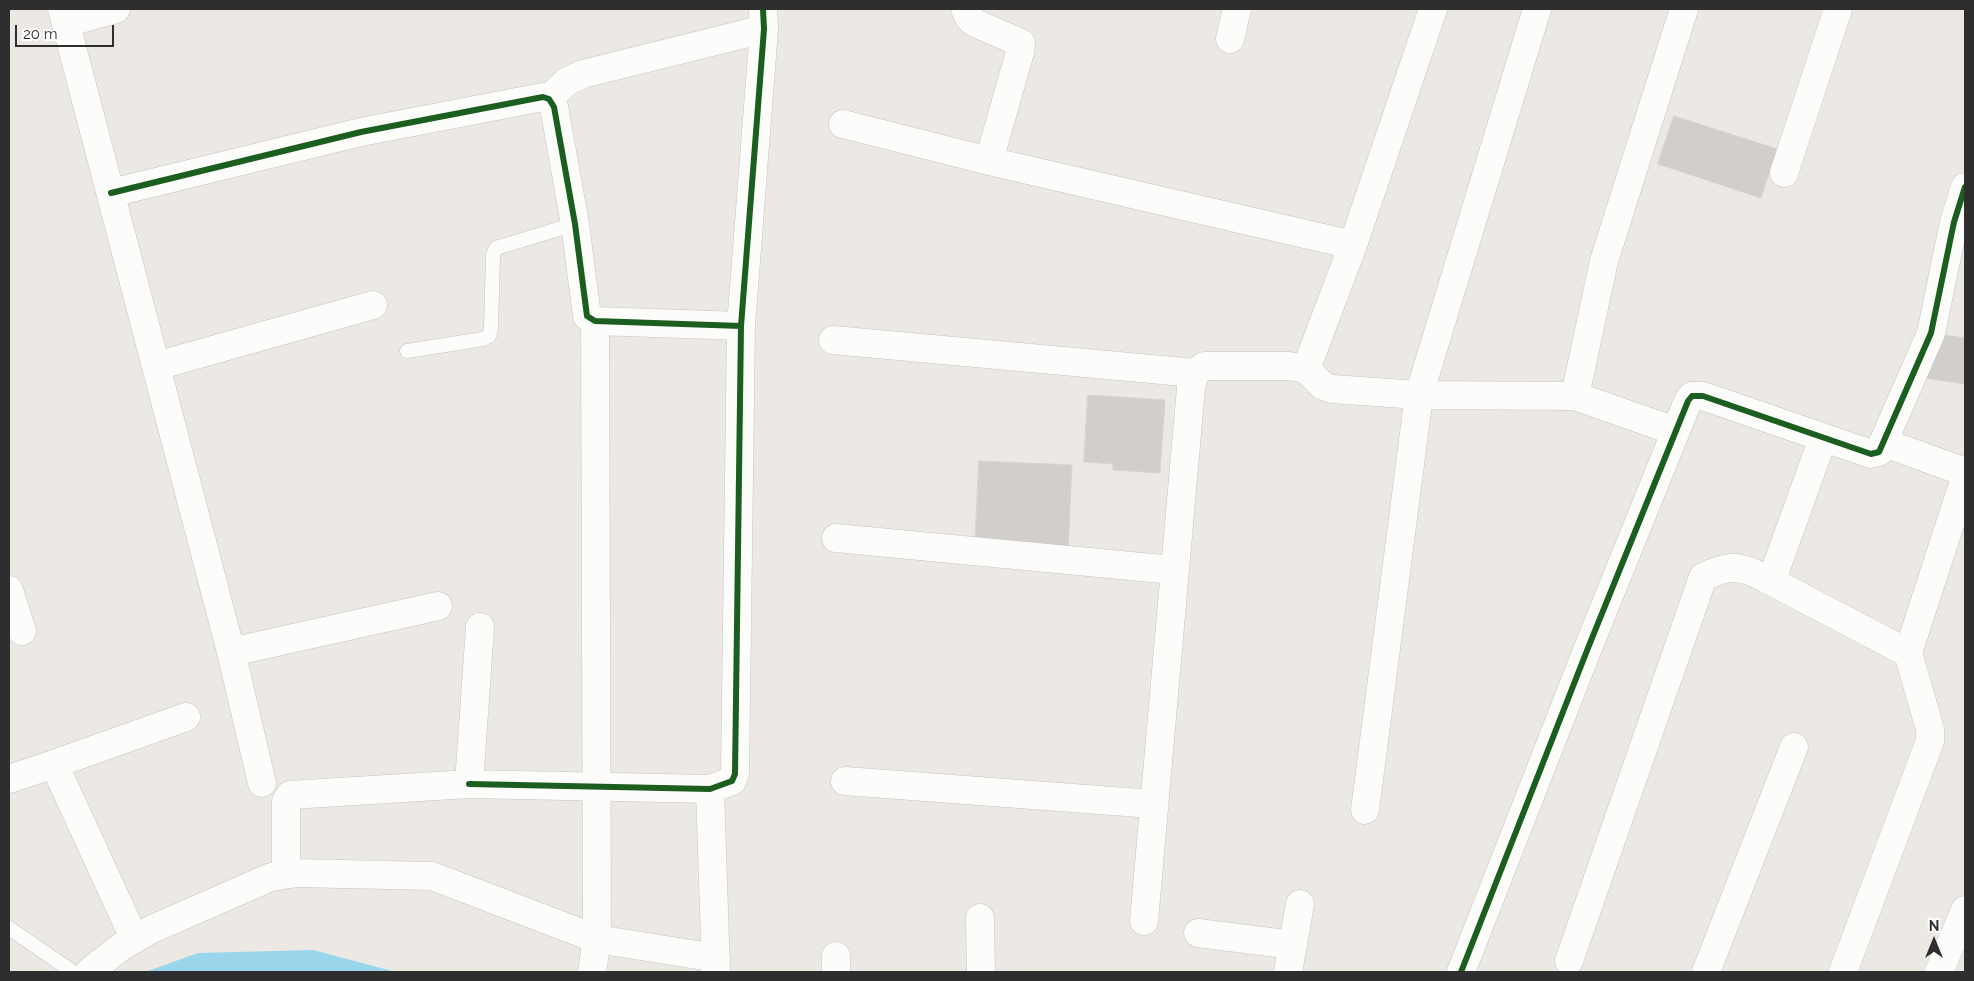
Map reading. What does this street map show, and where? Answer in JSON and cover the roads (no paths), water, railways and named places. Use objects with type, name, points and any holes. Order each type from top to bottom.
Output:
[{"type":"street","points":[[116,9],[64,16],[231,652],[262,783]]},
{"type":"street","points":[[965,9],[969,18],[975,23],[1021,43],[990,161]]},
{"type":"street","points":[[1230,39],[1237,9]]},
{"type":"street","points":[[1306,369],[1353,245],[1434,9]]},
{"type":"street","points":[[1365,810],[1419,395],[1537,9]]},
{"type":"street","points":[[1575,396],[1604,261],[1684,9]]},
{"type":"street","points":[[1784,173],[1838,9]]},
{"type":"street","points":[[286,874],[286,801],[290,795],[469,784],[597,785],[710,789],[732,781],[735,774],[741,326],[763,19],[583,74],[566,82],[549,99]]},
{"type":"street","points":[[111,193],[374,129],[543,97],[549,99],[554,107],[575,224],[586,316],[595,321],[741,326]]},
{"type":"street","points":[[843,124],[990,161],[1353,245]]},
{"type":"street","points":[[1462,972],[1588,648],[1688,401],[1692,396],[1703,396],[1871,454],[1879,452],[1885,443],[1931,333],[1960,223],[1965,186]]},
{"type":"street","points":[[156,366],[373,305]]},
{"type":"street","points":[[592,972],[597,939],[595,321]]},
{"type":"street","points":[[833,340],[1194,373],[1204,366],[1289,366],[1306,369],[1323,386],[1332,389],[1419,395],[1575,396],[1675,432]]},
{"type":"street","points":[[1144,921],[1173,570],[1194,373]]},
{"type":"street","points":[[1765,578],[1775,571],[1823,438]]},
{"type":"street","points":[[1885,443],[1965,472]]},
{"type":"street","points":[[1843,972],[1930,741],[1930,729],[1908,653],[1965,478]]},
{"type":"street","points":[[836,538],[1173,570]]},
{"type":"street","points":[[1569,961],[1703,577],[1723,568],[1745,568],[1908,653]]},
{"type":"street","points":[[9,590],[22,631]]},
{"type":"street","points":[[231,652],[438,606]]},
{"type":"street","points":[[469,784],[480,627]]},
{"type":"street","points":[[9,779],[186,717]]},
{"type":"street","points":[[1706,972],[1794,747]]},
{"type":"street","points":[[54,764],[134,938]]},
{"type":"street","points":[[845,781],[1153,804]]},
{"type":"street","points":[[90,972],[134,938],[271,877],[286,874],[432,876],[597,939],[716,965],[710,789]]},
{"type":"street","points":[[1288,972],[1300,904]]},
{"type":"street","points":[[1939,972],[1965,910]]},
{"type":"street","points":[[980,918],[981,972]]},
{"type":"street","points":[[1198,933],[1293,946]]},
{"type":"lane","points":[[407,351],[484,339],[489,336],[491,329],[493,255],[496,248],[575,224]]},
{"type":"lane","points":[[9,928],[73,972]]},
{"type":"water","points":[[313,950],[396,972],[145,972],[198,953]]}]
